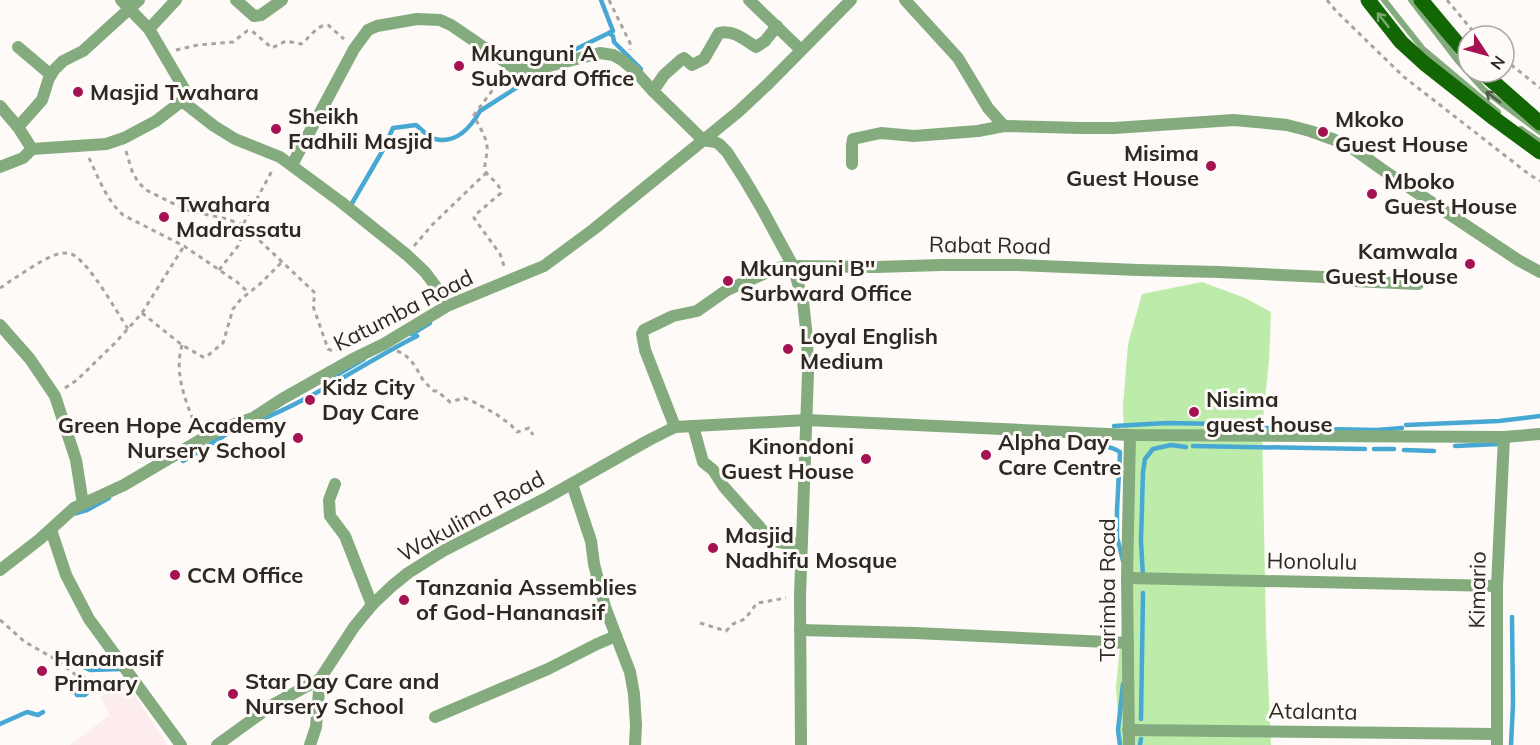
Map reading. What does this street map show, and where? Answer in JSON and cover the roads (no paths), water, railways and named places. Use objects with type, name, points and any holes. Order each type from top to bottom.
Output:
[{"type":"main road","points":[[1368,0],[1401,42],[1424,63],[1540,152]]},
{"type":"main road","points":[[1421,0],[1456,42]]},
{"type":"main road","points":[[1496,84],[1540,123]]},
{"type":"street","points":[[149,29],[176,0]]},
{"type":"street","points":[[236,0],[254,16],[261,15],[282,0]]},
{"type":"street","points":[[749,0],[801,51]]},
{"type":"street","name":"Katumba Road","points":[[0,570],[51,530],[74,508],[124,485],[202,439],[253,418],[353,359],[384,345],[446,307],[544,266],[594,229],[738,112],[851,0]]},
{"type":"street","points":[[905,0],[958,58],[988,108],[1004,126]]},
{"type":"street","points":[[0,168],[23,158],[32,149],[106,144],[124,138],[156,121],[182,101],[186,92],[149,29],[130,3],[83,51],[63,61],[49,78],[42,100],[18,127]]},
{"type":"street","points":[[292,165],[354,48],[368,30],[377,26],[417,19],[440,20],[459,30],[514,68],[528,70],[600,54],[613,55],[635,71],[704,140],[719,144],[727,152],[762,208],[793,266],[803,301],[807,338],[807,420],[800,596],[801,745]]},
{"type":"street","points":[[653,91],[664,75],[682,59],[684,58],[692,65],[701,61],[707,55],[719,33],[724,32],[744,38],[756,47],[765,41],[777,26]]},
{"type":"street","points":[[18,47],[51,75]]},
{"type":"street","points":[[182,101],[234,139],[280,157],[372,226],[425,272],[440,292],[446,307]]},
{"type":"street","points":[[0,106],[18,127],[32,149]]},
{"type":"street","points":[[852,164],[853,139],[886,132],[909,136],[967,132],[1004,126],[1092,128],[1234,120],[1264,122],[1310,131],[1355,150],[1509,254],[1540,272]]},
{"type":"street","name":"Rabat Road","points":[[675,427],[645,350],[642,334],[644,330],[673,316],[697,311],[727,291],[777,268],[1017,265],[1323,277],[1418,285]]},
{"type":"street","points":[[0,326],[30,359],[55,396],[76,460],[83,504]]},
{"type":"street","points":[[675,427],[807,420],[1130,435],[1504,437],[1540,434]]},
{"type":"street","points":[[693,426],[704,462],[765,533],[774,541],[801,543]]},
{"type":"street","name":"Wakulima Road","points":[[217,745],[274,704],[320,679],[354,627],[372,605],[392,585],[427,560],[675,427]]},
{"type":"street","name":"Tarimba Road","points":[[1129,745],[1127,578],[1130,435]]},
{"type":"street","name":"Kimario","points":[[1497,739],[1497,586],[1504,437]]},
{"type":"street","points":[[335,484],[329,500],[330,516],[345,536],[372,605]]},
{"type":"street","points":[[572,484],[591,541],[594,564],[605,607],[630,672],[634,694],[635,745]]},
{"type":"street","points":[[51,530],[61,564],[89,619],[181,745]]},
{"type":"street","name":"Honolulu","points":[[1127,578],[1497,586]]},
{"type":"street","points":[[800,630],[1128,643]]},
{"type":"street","points":[[435,717],[548,669],[616,636]]},
{"type":"street","name":"Wakulima Road","points":[[310,745],[316,727],[320,679]]},
{"type":"street","name":"Atalanta","points":[[1128,730],[1497,739]]},
{"type":"lane","points":[[1383,0],[1423,49],[1506,118],[1540,142]]},
{"type":"lane","points":[[1411,0],[1457,60],[1484,90],[1540,132]]},
{"type":"waterway","points":[[563,57],[613,31],[601,0]]},
{"type":"waterway","points":[[609,33],[613,36],[614,42],[641,69]]},
{"type":"waterway","points":[[351,205],[393,128],[416,125],[435,139],[456,137],[472,123],[480,111],[541,72]]},
{"type":"waterway","points":[[412,334],[430,323]]},
{"type":"waterway","points":[[255,422],[317,393],[417,336]]},
{"type":"waterway","points":[[330,379],[364,359]]},
{"type":"waterway","points":[[1406,425],[1499,421],[1540,416]]},
{"type":"waterway","points":[[1114,426],[1167,423],[1222,424]]},
{"type":"waterway","points":[[1228,424],[1258,425]]},
{"type":"waterway","points":[[1265,428],[1377,430],[1402,428]]},
{"type":"waterway","points":[[183,461],[230,432],[239,429]]},
{"type":"waterway","points":[[1455,446],[1500,444]]},
{"type":"waterway","points":[[1143,577],[1141,541],[1145,459],[1153,449],[1171,445],[1186,447]]},
{"type":"waterway","points":[[1069,448],[1102,446],[1120,452],[1117,537],[1123,561]]},
{"type":"waterway","points":[[1193,446],[1365,449]]},
{"type":"waterway","points":[[1374,449],[1394,449]]},
{"type":"waterway","points":[[1404,450],[1434,451]]},
{"type":"waterway","points":[[73,514],[87,510],[109,498]]},
{"type":"waterway","points":[[1141,719],[1143,593]]},
{"type":"waterway","points":[[1511,745],[1512,617]]},
{"type":"waterway","points":[[78,664],[90,670],[122,669]]},
{"type":"waterway","points":[[74,689],[77,695],[85,695],[99,684]]},
{"type":"waterway","points":[[1120,745],[1118,730],[1123,684]]},
{"type":"waterway","points":[[0,724],[27,712],[38,715],[43,712]]},
{"type":"waterway","points":[[1140,745],[1141,739]]},
{"type":"place","name":"Mkunguni A Subward Office","points":[[459,66]]},
{"type":"place","name":"Masjid Twahara","points":[[78,92]]},
{"type":"place","name":"Sheikh Fadhili Masjid","points":[[276,129]]},
{"type":"place","name":"Mkoko Guest House","points":[[1323,132]]},
{"type":"place","name":"Misima Guest House","points":[[1211,166]]},
{"type":"place","name":"Mboko Guest House","points":[[1372,194]]},
{"type":"place","name":"Twahara Madrassatu","points":[[164,217]]},
{"type":"place","name":"Kamwala Guest House","points":[[1470,264]]},
{"type":"place","name":"Mkunguni B'' Surbward Office","points":[[728,281]]},
{"type":"place","name":"Loyal English Medium","points":[[788,349]]},
{"type":"place","name":"Kidz City Day Care","points":[[310,400]]},
{"type":"place","name":"Nisima guest house","points":[[1194,412]]},
{"type":"place","name":"Green Hope Academy Nursery School","points":[[298,438]]},
{"type":"place","name":"Alpha Day Care Centre","points":[[986,455]]},
{"type":"place","name":"Kinondoni Guest House","points":[[866,459]]},
{"type":"place","name":"Masjid Nadhifu Mosque","points":[[713,548]]},
{"type":"place","name":"CCM Office","points":[[175,575]]},
{"type":"place","name":"Tanzania Assemblies of God-Hananasif","points":[[404,600]]},
{"type":"place","name":"Hananasif Primary","points":[[42,671]]},
{"type":"place","name":"Star Day Care and Nursery School","points":[[233,694]]}]
